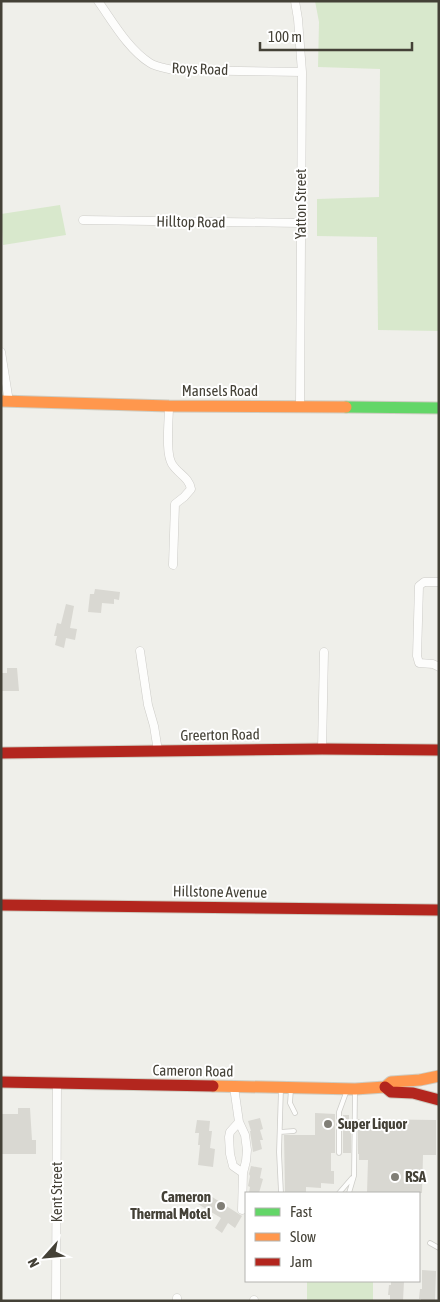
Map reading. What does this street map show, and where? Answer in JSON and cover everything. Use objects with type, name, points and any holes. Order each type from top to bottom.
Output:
[{"type":"street","name":"Roys Road","points":[[98,1],[136,51],[150,63],[161,67],[173,70],[302,72]]},
{"type":"street","name":"Yatton Street","points":[[295,1],[302,72],[300,406]]},
{"type":"street","name":"Hilltop Road","points":[[83,220],[300,223]]},
{"type":"street","points":[[1,352],[5,402]]},
{"type":"street","name":"Mansels Road","points":[[5,402],[169,406],[439,408]]},
{"type":"street","points":[[169,406],[169,458],[176,469],[187,480],[190,489],[175,504],[172,565]]},
{"type":"street","points":[[439,582],[424,582],[419,586],[417,656],[419,663],[433,664],[439,667]]},
{"type":"street","points":[[140,651],[148,704],[158,751]]},
{"type":"street","points":[[322,749],[324,652]]},
{"type":"street","name":"Greerton Road","points":[[1,753],[322,749],[439,750]]},
{"type":"street","name":"Hillstone Avenue","points":[[1,905],[439,910]]},
{"type":"street","name":"Cameron Road","points":[[1,1082],[351,1088],[385,1086],[391,1082],[420,1080],[439,1076]]},
{"type":"street","name":"Cameron Road","points":[[385,1086],[391,1092],[413,1093],[439,1098],[437,1088],[439,1080]]},
{"type":"street","name":"Kent Street","points":[[56,1301],[57,1084]]},
{"type":"street","points":[[234,1087],[239,1122],[245,1135],[247,1150],[243,1173],[242,1210]]},
{"type":"street","points":[[239,1122],[230,1132],[229,1146],[231,1162],[243,1173]]},
{"type":"lane","points":[[286,1087],[295,1113]]},
{"type":"lane","points":[[281,1192],[280,1132],[286,1087]]},
{"type":"lane","points":[[349,1192],[354,1176],[355,1113],[351,1088]]},
{"type":"lane","points":[[339,1154],[339,1112],[351,1088]]},
{"type":"lane","points":[[280,1132],[294,1132]]},
{"type":"lane","points":[[340,1192],[354,1176]]},
{"type":"lane","points":[[430,1243],[439,1248]]},
{"type":"green space","points":[[315,1],[439,1],[439,331],[378,330],[377,237],[317,236],[317,199],[379,197],[380,69],[318,67],[319,22]]},
{"type":"green space","points":[[60,205],[66,235],[3,245],[1,214]]},
{"type":"green space","points":[[307,1282],[373,1282],[373,1301],[307,1301]]},
{"type":"building","points":[[95,589],[120,592],[119,600],[114,599],[114,604],[102,603],[101,613],[88,612],[90,594],[94,594]]},
{"type":"building","points":[[66,604],[74,606],[70,628],[77,629],[75,640],[66,638],[64,648],[55,645],[57,636],[54,636],[57,623],[61,624]]},
{"type":"building","points":[[7,668],[17,668],[19,691],[1,691],[1,673],[7,673]]},
{"type":"building","points":[[18,1108],[30,1108],[32,1140],[36,1140],[36,1154],[1,1154],[1,1114],[18,1114]]},
{"type":"building","points":[[315,1113],[335,1114],[335,1153],[331,1153],[331,1171],[334,1171],[334,1184],[321,1183],[321,1188],[306,1187],[306,1192],[285,1192],[284,1135],[315,1135]]},
{"type":"building","points":[[343,1115],[349,1115],[349,1119],[351,1119],[351,1153],[343,1153]]},
{"type":"building","points":[[260,1118],[263,1129],[260,1130],[263,1140],[260,1140],[262,1149],[253,1152],[248,1121]]},
{"type":"building","name":"RSA","points":[[358,1119],[436,1120],[436,1155],[423,1155],[422,1193],[367,1192],[368,1160],[359,1160]]},
{"type":"building","points":[[197,1120],[210,1121],[209,1131],[212,1131],[210,1148],[215,1149],[213,1167],[198,1165],[200,1145],[198,1145],[199,1133],[195,1133]]},
{"type":"building","points":[[251,1166],[262,1168],[260,1178],[263,1179],[259,1192],[249,1192]]},
{"type":"building","points":[[206,1193],[242,1216],[235,1228],[228,1223],[222,1233],[215,1228],[221,1218],[198,1204]]},
{"type":"building","points":[[422,1270],[436,1271],[435,1301],[421,1301],[419,1299],[420,1289],[422,1289]]},
{"type":"building","points":[[391,1282],[404,1282],[403,1301],[390,1301],[390,1295],[388,1295],[389,1285],[391,1285]]},
{"type":"traffic: fast","points":[[346,407],[439,408]]},
{"type":"traffic: slow","points":[[1,401],[169,406],[346,407]]},
{"type":"traffic: slow","points":[[213,1086],[355,1089],[385,1087],[391,1082],[420,1080],[439,1076]]},
{"type":"traffic: jam","points":[[1,753],[322,749],[439,750]]},
{"type":"traffic: jam","points":[[1,905],[439,910]]},
{"type":"traffic: jam","points":[[1,1082],[213,1086]]},
{"type":"traffic: jam","points":[[385,1087],[391,1092],[413,1093],[439,1100]]},
{"type":"place","name":"Super Liquor","points":[[328,1124]]},
{"type":"place","name":"RSA","points":[[395,1177]]},
{"type":"place","name":"Cameron Thermal Motel","points":[[221,1206]]}]
